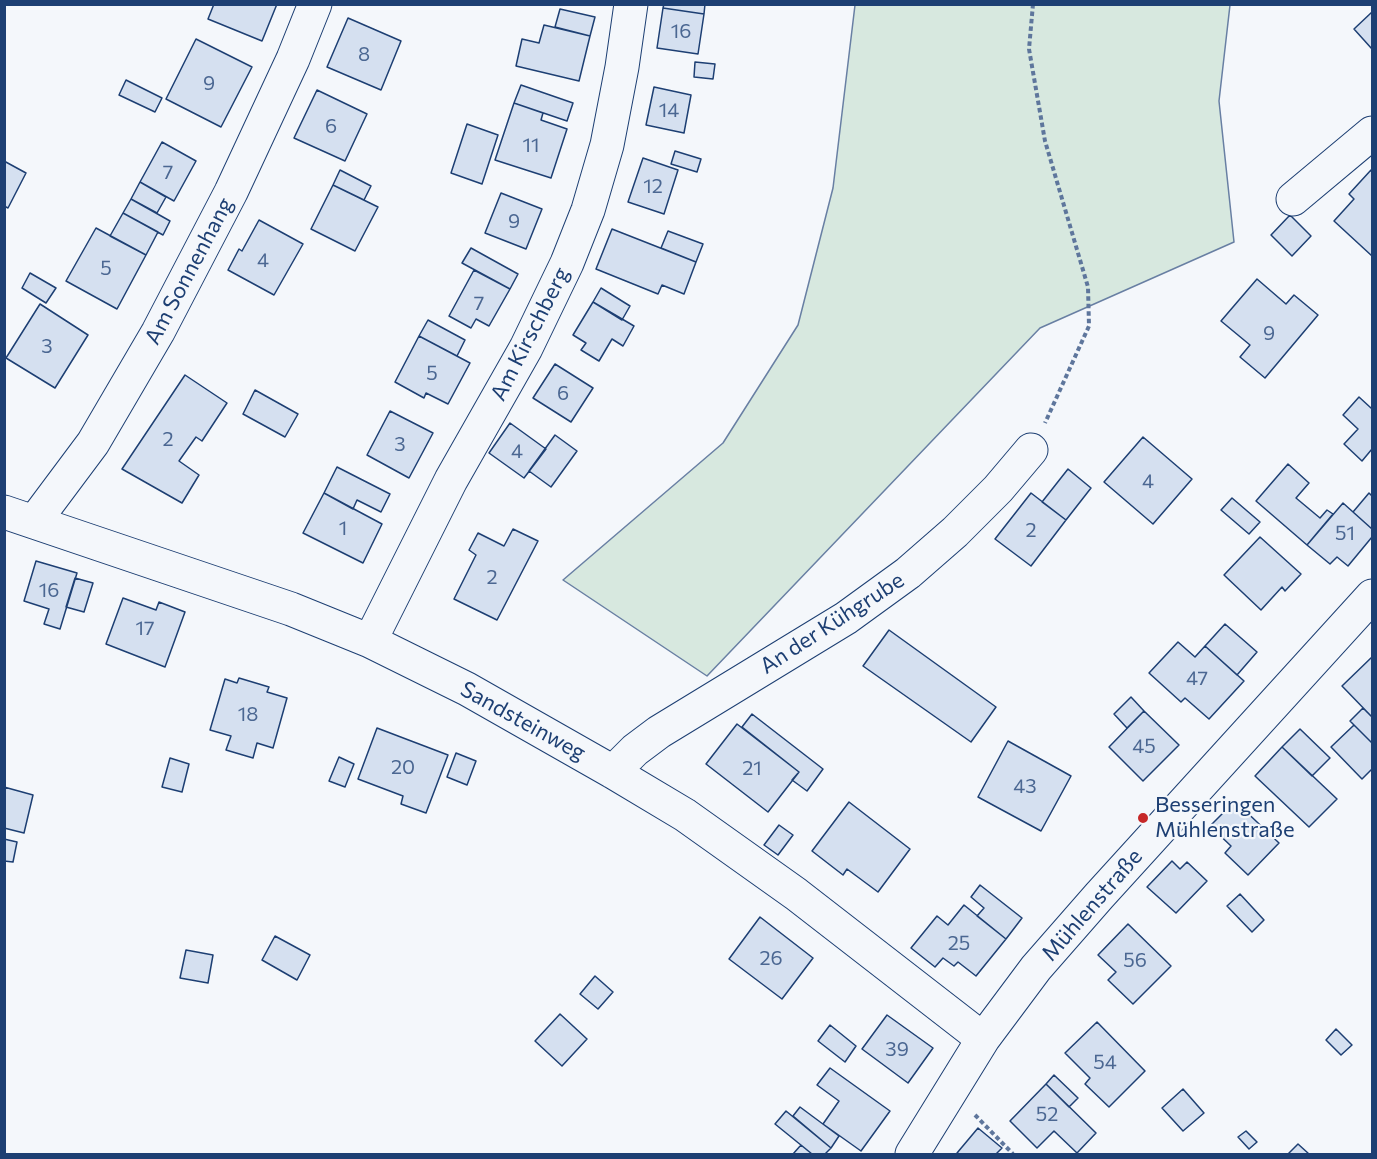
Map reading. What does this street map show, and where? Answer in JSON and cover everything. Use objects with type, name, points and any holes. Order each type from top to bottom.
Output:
[{"type":"street","name":"Am Sonnenhang","points":[[19,517],[93,443],[158,332],[231,192],[293,59],[315,4]]},
{"type":"street","name":"Am Kirschberg","points":[[370,641],[452,480],[526,348],[567,263],[588,210],[607,145],[631,4]]},
{"type":"street","points":[[1293,200],[1372,133]]},
{"type":"street","name":"An der Kühgrube","points":[[613,772],[635,750],[659,732],[846,618],[908,573],[970,518],[1031,450]]},
{"type":"street","name":"Sandsteinweg","points":[[19,517],[291,609],[370,641],[467,689],[685,815],[796,894],[983,1039]]},
{"type":"street","name":"Mühlenstraße","points":[[912,1155],[983,1039],[1036,968],[1372,596]]},
{"type":"path","points":[[1031,450],[1063,387],[1089,326],[1088,287],[1045,141],[1030,61],[1029,49],[1034,4]]},
{"type":"path","points":[[951,1091],[1013,1155]]},
{"type":"shaded area","points":[[855,5],[1230,5],[1219,101],[1234,242],[1040,328],[707,676],[563,580],[723,443],[798,325],[833,188]]},
{"type":"building","points":[[214,4],[277,4],[262,41],[208,19]]},
{"type":"building","points":[[664,4],[705,4],[704,14],[663,8]]},
{"type":"building","points":[[663,8],[704,14],[698,54],[657,48]]},
{"type":"building","points":[[560,9],[595,17],[590,36],[555,27]]},
{"type":"building","points":[[1372,12],[1372,49],[1354,29]]},
{"type":"building","points":[[348,18],[401,41],[381,90],[327,67]]},
{"type":"building","points":[[544,25],[590,36],[579,81],[516,66],[522,39],[539,43]]},
{"type":"building","points":[[196,39],[252,67],[221,127],[166,99]]},
{"type":"building","points":[[695,62],[715,64],[713,79],[694,77]]},
{"type":"building","points":[[126,80],[162,98],[155,112],[119,95]]},
{"type":"building","points":[[521,85],[573,103],[567,121],[514,103]]},
{"type":"building","points":[[654,87],[691,95],[684,133],[646,125]]},
{"type":"building","points":[[317,90],[367,114],[345,161],[294,138]]},
{"type":"building","points":[[514,103],[543,113],[541,120],[567,129],[551,178],[495,160]]},
{"type":"building","points":[[467,124],[498,135],[482,184],[451,173]]},
{"type":"building","points":[[162,142],[196,161],[174,201],[140,182]]},
{"type":"building","points":[[675,151],[701,159],[697,172],[671,164]]},
{"type":"building","points":[[643,158],[678,170],[664,214],[628,202]]},
{"type":"building","points":[[4,161],[26,173],[8,208],[4,206]]},
{"type":"building","points":[[340,170],[371,186],[364,200],[333,185]]},
{"type":"building","points":[[1371,170],[1372,256],[1334,221],[1354,199],[1349,194]]},
{"type":"building","points":[[140,182],[166,197],[157,213],[131,199]]},
{"type":"building","points":[[333,185],[378,207],[355,251],[311,229]]},
{"type":"building","points":[[501,193],[542,209],[526,249],[485,233]]},
{"type":"building","points":[[131,199],[170,221],[163,235],[123,213]]},
{"type":"building","points":[[123,213],[158,232],[146,255],[110,236]]},
{"type":"building","points":[[1290,215],[1311,236],[1292,256],[1271,235]]},
{"type":"building","points":[[259,220],[303,244],[274,295],[228,270],[239,249],[242,251]]},
{"type":"building","points":[[96,228],[146,255],[117,309],[66,281]]},
{"type":"building","points":[[612,229],[696,262],[684,294],[662,285],[658,294],[596,269]]},
{"type":"building","points":[[668,231],[703,244],[696,262],[661,248]]},
{"type":"building","points":[[471,248],[518,274],[510,289],[462,263]]},
{"type":"building","points":[[474,270],[510,289],[489,326],[476,319],[471,328],[449,316]]},
{"type":"building","points":[[30,273],[56,288],[46,303],[22,288]]},
{"type":"building","points":[[1257,279],[1286,304],[1294,295],[1318,315],[1265,378],[1240,357],[1250,345],[1221,321]]},
{"type":"building","points":[[601,288],[630,306],[622,320],[593,302]]},
{"type":"building","points":[[593,302],[634,326],[623,346],[612,339],[599,361],[581,350],[586,343],[573,335]]},
{"type":"building","points":[[40,304],[88,335],[55,388],[6,358]]},
{"type":"building","points":[[428,320],[465,340],[457,356],[419,336]]},
{"type":"building","points":[[419,336],[470,363],[448,404],[426,393],[424,398],[395,382]]},
{"type":"building","points":[[555,364],[593,388],[571,422],[533,398]]},
{"type":"building","points":[[185,375],[227,403],[202,441],[196,437],[179,461],[199,475],[182,503],[122,469]]},
{"type":"building","points":[[255,390],[298,414],[285,437],[243,414]]},
{"type":"building","points":[[1359,397],[1372,407],[1372,449],[1362,461],[1344,444],[1358,429],[1343,415]]},
{"type":"building","points":[[390,411],[433,433],[409,478],[367,455]]},
{"type":"building","points":[[510,423],[546,449],[524,478],[489,453]]},
{"type":"building","points":[[555,435],[577,451],[551,487],[529,471]]},
{"type":"building","points":[[1143,437],[1192,479],[1153,524],[1104,482]]},
{"type":"building","points":[[1288,464],[1309,483],[1296,498],[1320,518],[1327,510],[1333,514],[1307,545],[1256,501]]},
{"type":"building","points":[[337,467],[390,494],[381,512],[357,500],[353,509],[324,493]]},
{"type":"building","points":[[1068,469],[1091,488],[1066,520],[1042,502]]},
{"type":"building","points":[[324,493],[382,524],[363,563],[303,533]]},
{"type":"building","points":[[1031,493],[1066,520],[1031,566],[995,539]]},
{"type":"building","points":[[1369,493],[1372,496],[1372,529],[1353,512]]},
{"type":"building","points":[[1232,498],[1260,522],[1249,534],[1221,510]]},
{"type":"building","points":[[1343,503],[1372,529],[1372,537],[1348,566],[1337,557],[1330,564],[1307,545]]},
{"type":"building","points":[[513,529],[538,541],[497,620],[454,599],[476,555],[469,550],[478,533],[504,546]]},
{"type":"building","points":[[1260,537],[1301,574],[1285,591],[1282,587],[1261,610],[1224,575]]},
{"type":"building","points":[[36,561],[77,573],[60,629],[44,624],[49,609],[24,601]]},
{"type":"building","points":[[75,578],[93,583],[84,612],[66,607]]},
{"type":"building","points":[[123,598],[156,610],[159,602],[185,612],[165,667],[106,644]]},
{"type":"building","points":[[1225,624],[1257,652],[1237,675],[1205,646]]},
{"type":"building","points":[[889,630],[996,707],[971,742],[863,666]]},
{"type":"building","points":[[1178,642],[1195,657],[1205,646],[1244,681],[1209,719],[1185,698],[1181,702],[1149,673]]},
{"type":"building","points":[[1372,657],[1372,717],[1342,686]]},
{"type":"building","points":[[239,678],[269,687],[267,692],[287,698],[273,748],[257,743],[253,758],[226,750],[231,736],[210,730],[225,679],[237,683]]},
{"type":"building","points":[[1131,697],[1144,711],[1127,728],[1114,714]]},
{"type":"building","points":[[1363,708],[1372,717],[1372,743],[1350,721]]},
{"type":"building","points":[[1144,711],[1179,745],[1143,781],[1109,747]]},
{"type":"building","points":[[752,714],[823,769],[807,791],[792,780],[799,772],[742,727]]},
{"type":"building","points":[[737,724],[799,772],[768,812],[706,764]]},
{"type":"building","points":[[1354,725],[1372,743],[1372,769],[1362,779],[1331,747]]},
{"type":"building","points":[[377,728],[448,755],[426,813],[401,804],[403,796],[358,779]]},
{"type":"building","points":[[1300,729],[1330,758],[1312,776],[1282,747]]},
{"type":"building","points":[[1008,741],[1071,776],[1041,831],[978,797]]},
{"type":"building","points":[[1282,747],[1337,799],[1309,827],[1255,776]]},
{"type":"building","points":[[456,753],[476,761],[467,785],[447,777]]},
{"type":"building","points":[[339,757],[354,764],[345,787],[329,781]]},
{"type":"building","points":[[170,758],[189,764],[182,792],[162,787]]},
{"type":"building","points":[[4,787],[33,795],[24,833],[4,828]]},
{"type":"building","points":[[1235,801],[1279,843],[1248,875],[1225,853],[1231,846],[1210,826]]},
{"type":"building","points":[[849,802],[910,849],[878,892],[847,869],[843,875],[812,851]]},
{"type":"building","points":[[779,825],[793,835],[778,855],[764,845]]},
{"type":"building","points":[[4,839],[17,842],[13,862],[4,861]]},
{"type":"building","points":[[1172,861],[1180,869],[1187,862],[1207,881],[1176,913],[1147,887]]},
{"type":"building","points":[[980,885],[1022,918],[1006,939],[977,916],[984,908],[971,897]]},
{"type":"building","points":[[1240,894],[1264,920],[1252,932],[1227,906]]},
{"type":"building","points":[[964,905],[1006,939],[976,976],[958,962],[954,966],[943,958],[935,967],[911,948],[937,916],[948,925]]},
{"type":"building","points":[[760,917],[813,958],[782,999],[729,959]]},
{"type":"building","points":[[1128,924],[1171,966],[1133,1004],[1108,980],[1116,972],[1098,955]]},
{"type":"building","points":[[275,936],[310,955],[297,980],[262,960]]},
{"type":"building","points":[[186,950],[213,955],[208,983],[180,978]]},
{"type":"building","points":[[595,976],[613,992],[598,1009],[580,994]]},
{"type":"building","points":[[560,1014],[587,1039],[562,1066],[535,1041]]},
{"type":"building","points":[[887,1015],[933,1048],[908,1083],[862,1049]]},
{"type":"building","points":[[1097,1022],[1145,1071],[1109,1107],[1085,1084],[1090,1078],[1065,1053]]},
{"type":"building","points":[[830,1025],[856,1046],[845,1062],[818,1041]]},
{"type":"building","points":[[1336,1029],[1352,1045],[1341,1055],[1326,1040]]},
{"type":"building","points":[[830,1068],[890,1111],[861,1151],[823,1124],[839,1101],[817,1085]]},
{"type":"building","points":[[1054,1075],[1078,1098],[1069,1107],[1046,1084]]},
{"type":"building","points":[[1046,1084],[1096,1133],[1077,1153],[1054,1131],[1037,1148],[1010,1121]]},
{"type":"building","points":[[1183,1089],[1204,1113],[1183,1131],[1162,1108]]},
{"type":"building","points":[[800,1107],[839,1136],[831,1148],[793,1116]]},
{"type":"building","points":[[786,1111],[831,1148],[825,1154],[812,1154],[775,1124]]},
{"type":"building","points":[[978,1128],[1002,1148],[996,1154],[957,1153]]},
{"type":"building","points":[[1246,1131],[1257,1142],[1249,1149],[1238,1137]]},
{"type":"building","points":[[1298,1144],[1309,1154],[1288,1154]]},
{"type":"building","points":[[801,1145],[812,1154],[793,1154]]},
{"type":"place","name":"Besseringen Mühlenstraße","points":[[1143,818]]}]
